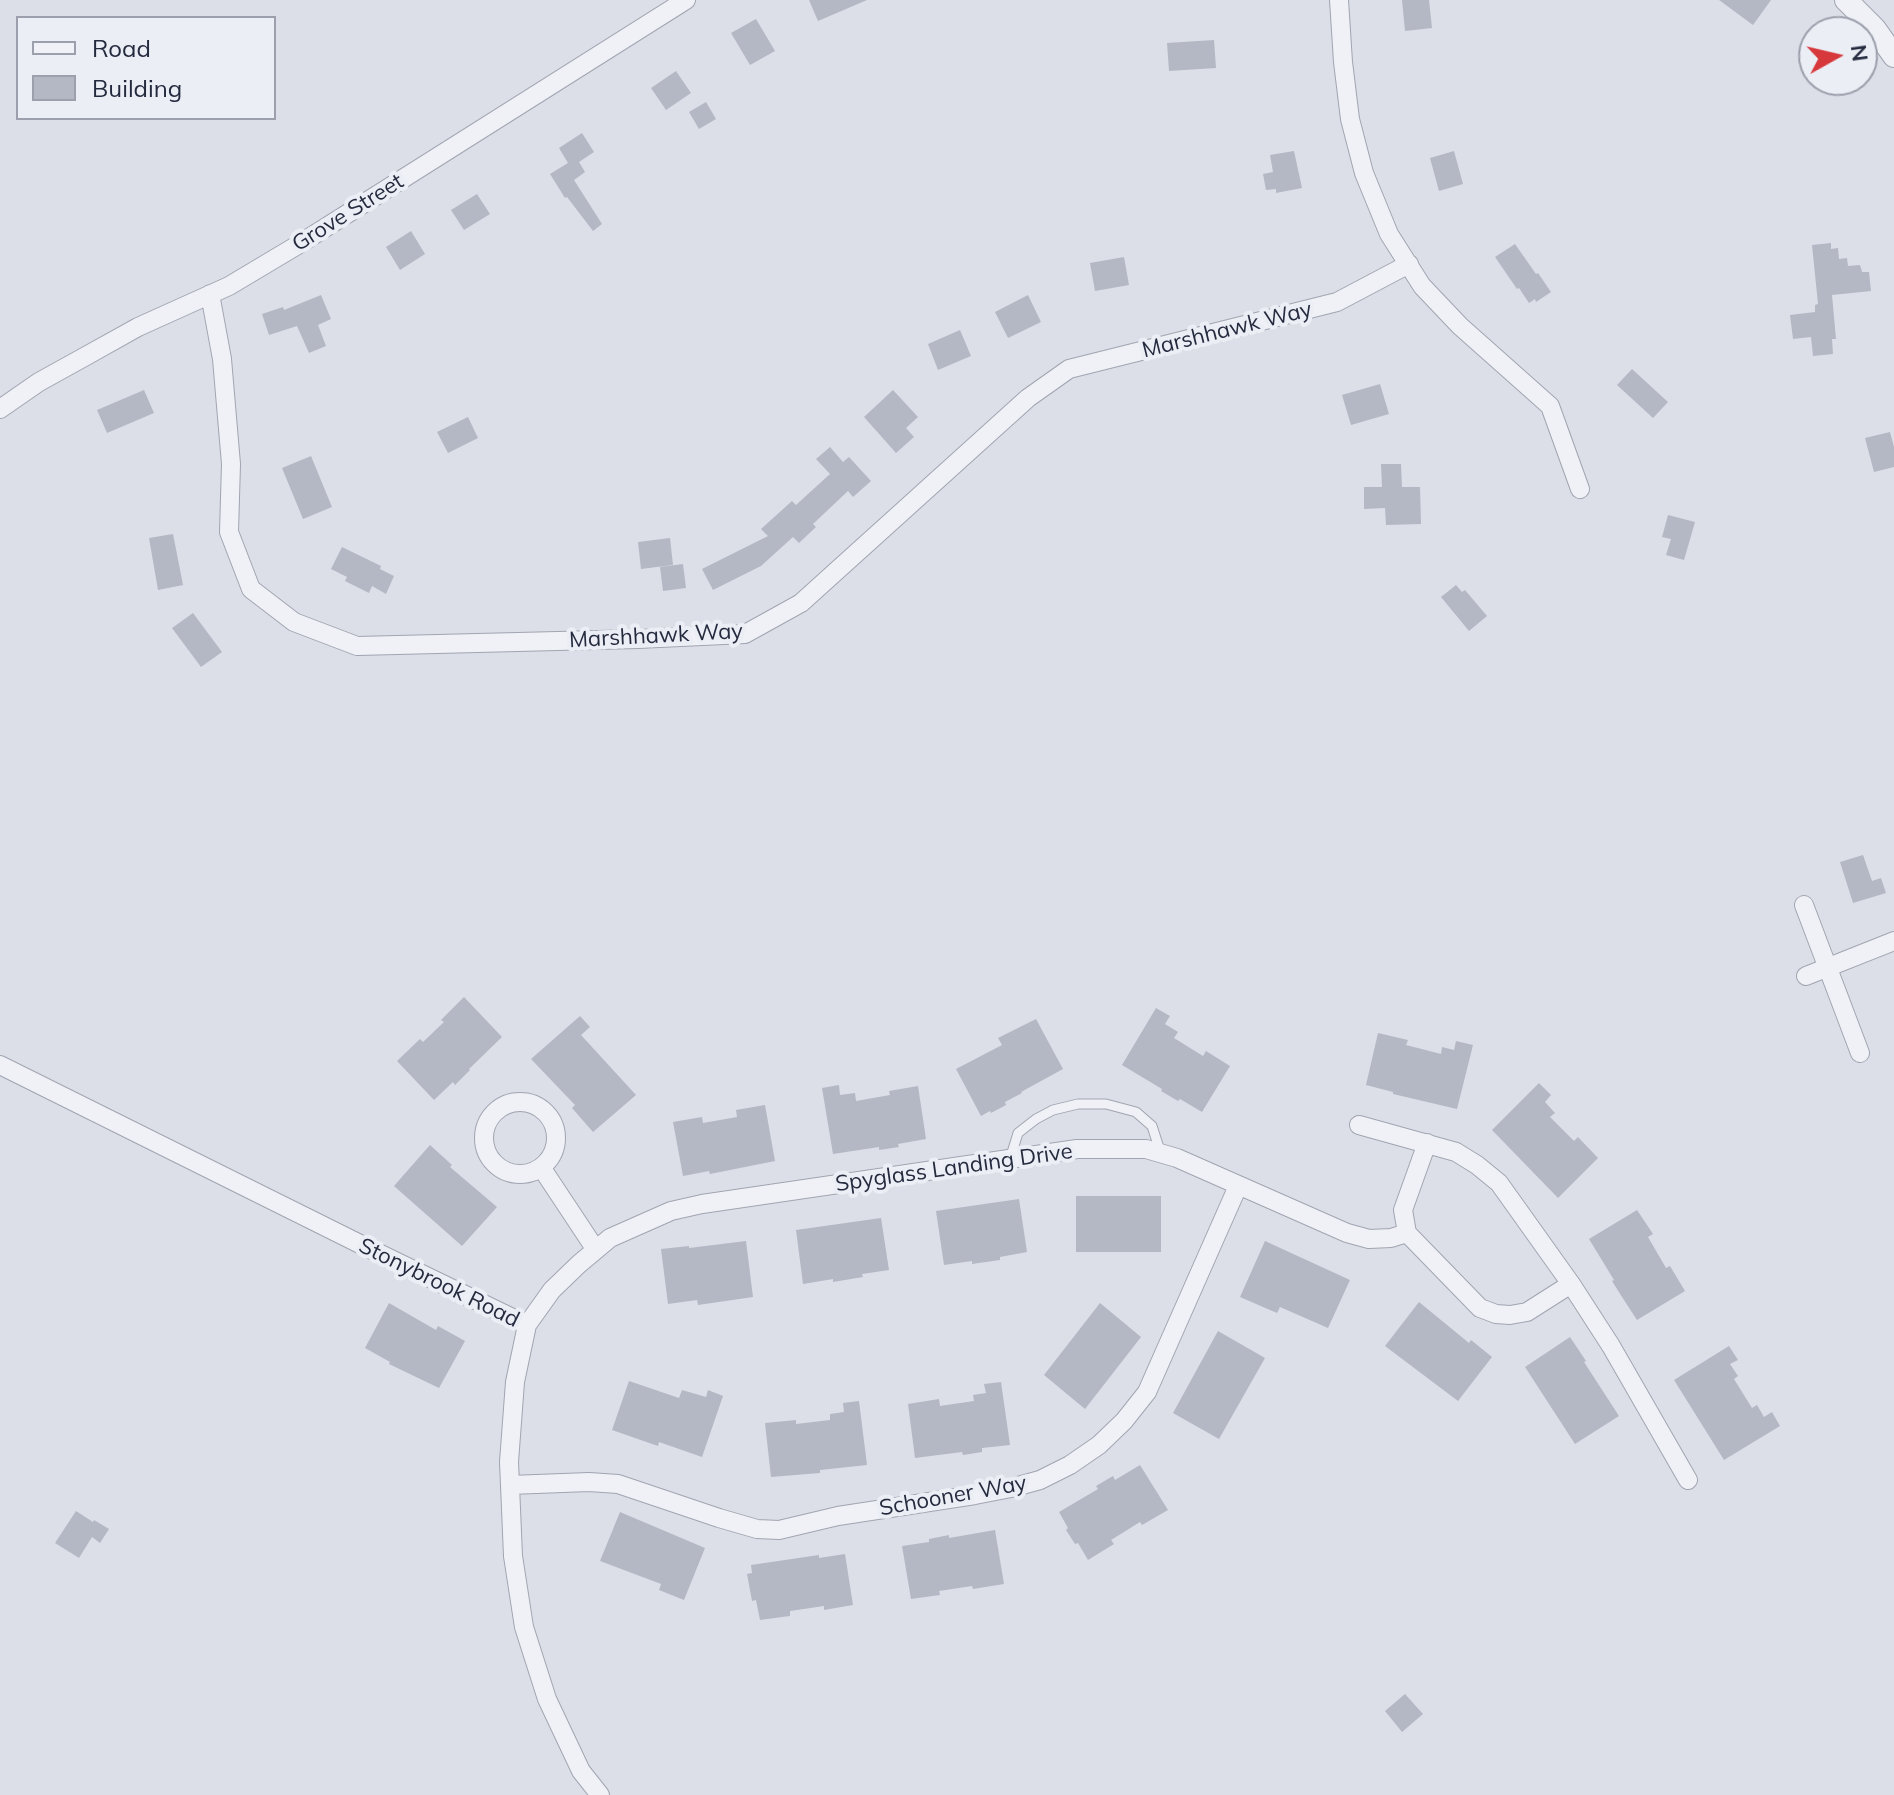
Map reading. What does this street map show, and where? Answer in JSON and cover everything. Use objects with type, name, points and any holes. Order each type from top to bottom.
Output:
[{"type":"street","name":"Grove Street","points":[[0,409],[39,382],[138,327],[229,286],[686,0]]},
{"type":"street","points":[[1339,0],[1346,87],[1356,143],[1364,173],[1389,234],[1422,286],[1460,326],[1550,406],[1580,489]]},
{"type":"street","points":[[1846,0],[1875,29],[1894,56]]},
{"type":"street","name":"Marshhawk Way","points":[[210,294],[222,359],[231,464],[229,532],[251,589],[294,622],[357,646],[417,645],[745,634],[801,603],[1028,398],[1069,369],[1337,302],[1409,264]]},
{"type":"street","points":[[1804,905],[1860,1053]]},
{"type":"street","points":[[1806,976],[1894,941]]},
{"type":"street","name":"Stonybrook Road","points":[[0,1065],[527,1325],[515,1382],[509,1462],[513,1556],[524,1627],[547,1699],[581,1771],[600,1795]]},
{"type":"street","points":[[523,1102],[544,1111],[551,1120],[556,1142],[547,1163],[541,1167],[525,1174],[513,1174],[491,1161],[485,1150],[486,1125],[501,1107],[523,1102]]},
{"type":"street","points":[[1359,1125],[1456,1152],[1499,1183],[1611,1346],[1688,1480]]},
{"type":"street","points":[[1427,1143],[1403,1210],[1407,1233],[1480,1308],[1496,1314],[1527,1312],[1571,1284]]},
{"type":"street","name":"Spyglass Landing Drive","points":[[527,1325],[552,1290],[610,1238],[671,1211],[1077,1149],[1146,1149],[1177,1158],[1347,1233],[1369,1239],[1391,1238],[1407,1233]]},
{"type":"street","points":[[541,1167],[596,1250]]},
{"type":"street","name":"Schooner Way","points":[[510,1485],[618,1484],[757,1529],[779,1530],[838,1516],[975,1495],[1040,1480],[1070,1465],[1099,1445],[1124,1421],[1147,1392],[1238,1186]]},
{"type":"lane","points":[[1010,1159],[1018,1133],[1053,1110],[1078,1104],[1106,1104],[1136,1112],[1152,1126],[1161,1154]]},
{"type":"building","points":[[809,0],[867,0],[818,21]]},
{"type":"building","points":[[1402,0],[1429,0],[1432,28],[1405,31]]},
{"type":"building","points":[[1719,0],[1771,0],[1753,25]]},
{"type":"building","points":[[756,19],[775,51],[750,65],[731,33]]},
{"type":"building","points":[[1214,40],[1216,68],[1169,71],[1167,43]]},
{"type":"building","points":[[676,71],[691,93],[666,110],[651,88]]},
{"type":"building","points":[[706,102],[716,119],[699,129],[689,112]]},
{"type":"building","points":[[582,133],[594,152],[579,162],[585,172],[574,180],[602,224],[593,231],[565,198],[550,174],[568,163],[559,148]]},
{"type":"building","points":[[1294,151],[1302,188],[1276,193],[1276,189],[1266,190],[1263,174],[1273,172],[1270,155]]},
{"type":"building","points":[[1454,151],[1463,184],[1439,191],[1430,158]]},
{"type":"building","points":[[477,194],[490,214],[464,230],[451,210]]},
{"type":"building","points":[[411,231],[425,254],[400,270],[386,247]]},
{"type":"building","points":[[1831,243],[1831,249],[1838,248],[1839,259],[1847,258],[1848,266],[1860,265],[1862,272],[1869,272],[1871,291],[1832,295],[1836,339],[1832,339],[1833,354],[1813,356],[1811,337],[1793,339],[1790,315],[1815,312],[1815,305],[1818,304],[1812,245]]},
{"type":"building","points":[[1515,244],[1551,292],[1536,302],[1535,299],[1529,303],[1495,257]]},
{"type":"building","points":[[1124,257],[1129,285],[1095,291],[1090,263]]},
{"type":"building","points":[[321,295],[331,319],[318,325],[326,346],[309,353],[297,326],[269,335],[262,314],[283,307],[284,310]]},
{"type":"building","points":[[1028,295],[1041,322],[1008,338],[995,312]]},
{"type":"building","points":[[960,330],[971,356],[938,370],[928,344]]},
{"type":"building","points":[[1632,369],[1668,402],[1653,418],[1617,385]]},
{"type":"building","points":[[1380,384],[1389,414],[1351,425],[1342,395]]},
{"type":"building","points":[[144,390],[154,413],[107,433],[97,410]]},
{"type":"building","points":[[893,390],[918,417],[906,428],[914,437],[896,453],[864,417]]},
{"type":"building","points":[[468,417],[478,438],[448,453],[437,432]]},
{"type":"building","points":[[1890,432],[1894,467],[1874,472],[1865,438]]},
{"type":"building","points":[[830,447],[843,462],[849,457],[871,481],[853,497],[848,491],[813,524],[816,527],[799,543],[793,537],[761,566],[713,590],[702,569],[768,536],[761,529],[792,501],[796,505],[830,474],[816,459]]},
{"type":"building","points":[[311,456],[332,507],[303,519],[282,468]]},
{"type":"building","points":[[1381,464],[1401,464],[1402,487],[1420,487],[1421,524],[1386,525],[1385,508],[1364,509],[1364,487],[1382,487]]},
{"type":"building","points":[[1668,515],[1695,522],[1684,560],[1666,555],[1671,539],[1662,537]]},
{"type":"building","points":[[173,534],[183,585],[158,590],[149,538]]},
{"type":"building","points":[[670,538],[673,565],[641,569],[638,542]]},
{"type":"building","points":[[342,547],[381,566],[380,569],[394,576],[386,594],[372,586],[369,593],[345,581],[347,577],[331,569]]},
{"type":"building","points":[[683,564],[686,588],[663,591],[660,567]]},
{"type":"building","points":[[1456,585],[1462,592],[1465,590],[1487,616],[1469,631],[1441,597]]},
{"type":"building","points":[[193,613],[222,652],[201,667],[172,628]]},
{"type":"building","points":[[1863,855],[1872,881],[1881,878],[1886,893],[1853,903],[1840,862]]},
{"type":"building","points":[[464,997],[502,1037],[455,1085],[453,1082],[434,1100],[397,1061],[444,1022],[441,1020]]},
{"type":"building","points":[[1156,1008],[1170,1016],[1165,1024],[1178,1032],[1174,1038],[1203,1056],[1206,1051],[1230,1066],[1202,1112],[1180,1099],[1178,1101],[1122,1065]]},
{"type":"building","points":[[580,1016],[590,1027],[581,1035],[636,1095],[593,1132],[572,1108],[575,1105],[531,1059]]},
{"type":"building","points":[[1036,1019],[1063,1069],[1005,1102],[1006,1105],[981,1116],[956,1069],[1002,1045],[998,1038]]},
{"type":"building","points":[[1378,1033],[1408,1040],[1406,1045],[1441,1054],[1442,1047],[1454,1050],[1456,1041],[1473,1045],[1457,1109],[1366,1085]]},
{"type":"building","points":[[1539,1083],[1551,1095],[1545,1102],[1555,1113],[1550,1117],[1574,1141],[1578,1137],[1598,1158],[1558,1198],[1492,1130]]},
{"type":"building","points":[[839,1085],[840,1095],[855,1093],[856,1101],[918,1086],[926,1139],[898,1144],[899,1147],[833,1154],[822,1088]]},
{"type":"building","points":[[765,1105],[775,1161],[683,1176],[673,1122],[702,1117],[703,1123],[737,1117],[736,1110]]},
{"type":"building","points":[[430,1145],[452,1165],[450,1167],[497,1207],[462,1246],[394,1186]]},
{"type":"building","points":[[1076,1196],[1161,1196],[1161,1252],[1076,1252]]},
{"type":"building","points":[[1019,1199],[1027,1252],[1000,1257],[1000,1260],[944,1265],[936,1211]]},
{"type":"building","points":[[1637,1210],[1653,1234],[1648,1237],[1666,1268],[1670,1266],[1685,1291],[1637,1320],[1589,1239]]},
{"type":"building","points":[[881,1218],[889,1270],[833,1282],[833,1279],[803,1284],[796,1230]]},
{"type":"building","points":[[746,1241],[753,1297],[698,1305],[697,1300],[668,1304],[661,1249]]},
{"type":"building","points":[[1265,1241],[1350,1280],[1328,1328],[1280,1307],[1277,1313],[1240,1297]]},
{"type":"building","points":[[1419,1302],[1469,1343],[1471,1340],[1492,1357],[1458,1401],[1385,1346]]},
{"type":"building","points":[[389,1303],[436,1330],[438,1326],[465,1341],[439,1388],[389,1364],[365,1348]]},
{"type":"building","points":[[1100,1303],[1141,1337],[1085,1409],[1044,1375]]},
{"type":"building","points":[[1218,1331],[1265,1358],[1219,1439],[1173,1413]]},
{"type":"building","points":[[1570,1337],[1619,1416],[1575,1444],[1525,1367]]},
{"type":"building","points":[[1729,1346],[1738,1360],[1730,1364],[1738,1376],[1734,1379],[1752,1408],[1757,1405],[1764,1417],[1772,1412],[1780,1426],[1724,1460],[1674,1380]]},
{"type":"building","points":[[629,1381],[679,1398],[682,1390],[706,1397],[708,1390],[723,1396],[702,1457],[612,1430]]},
{"type":"building","points":[[1001,1382],[1010,1445],[982,1448],[982,1452],[963,1455],[962,1452],[915,1458],[908,1404],[939,1399],[940,1406],[974,1401],[973,1395],[986,1393],[984,1384]]},
{"type":"building","points":[[859,1401],[867,1465],[771,1477],[765,1423],[796,1420],[796,1424],[830,1420],[830,1414],[844,1412],[843,1403]]},
{"type":"building","points":[[1140,1465],[1168,1510],[1142,1525],[1140,1522],[1111,1540],[1114,1544],[1088,1560],[1066,1530],[1068,1528],[1059,1512],[1098,1489],[1096,1486],[1113,1476],[1115,1480]]},
{"type":"building","points":[[76,1511],[109,1529],[100,1543],[92,1537],[79,1558],[55,1543]]},
{"type":"building","points":[[620,1512],[705,1548],[684,1600],[659,1590],[661,1584],[600,1561]]},
{"type":"building","points":[[995,1530],[1004,1584],[939,1591],[940,1595],[911,1599],[902,1546],[949,1535],[949,1538]]},
{"type":"building","points":[[845,1554],[853,1605],[790,1611],[790,1616],[760,1620],[756,1600],[752,1601],[747,1574],[752,1573],[751,1565]]},
{"type":"building","points":[[1405,1694],[1423,1714],[1402,1732],[1385,1711]]}]
